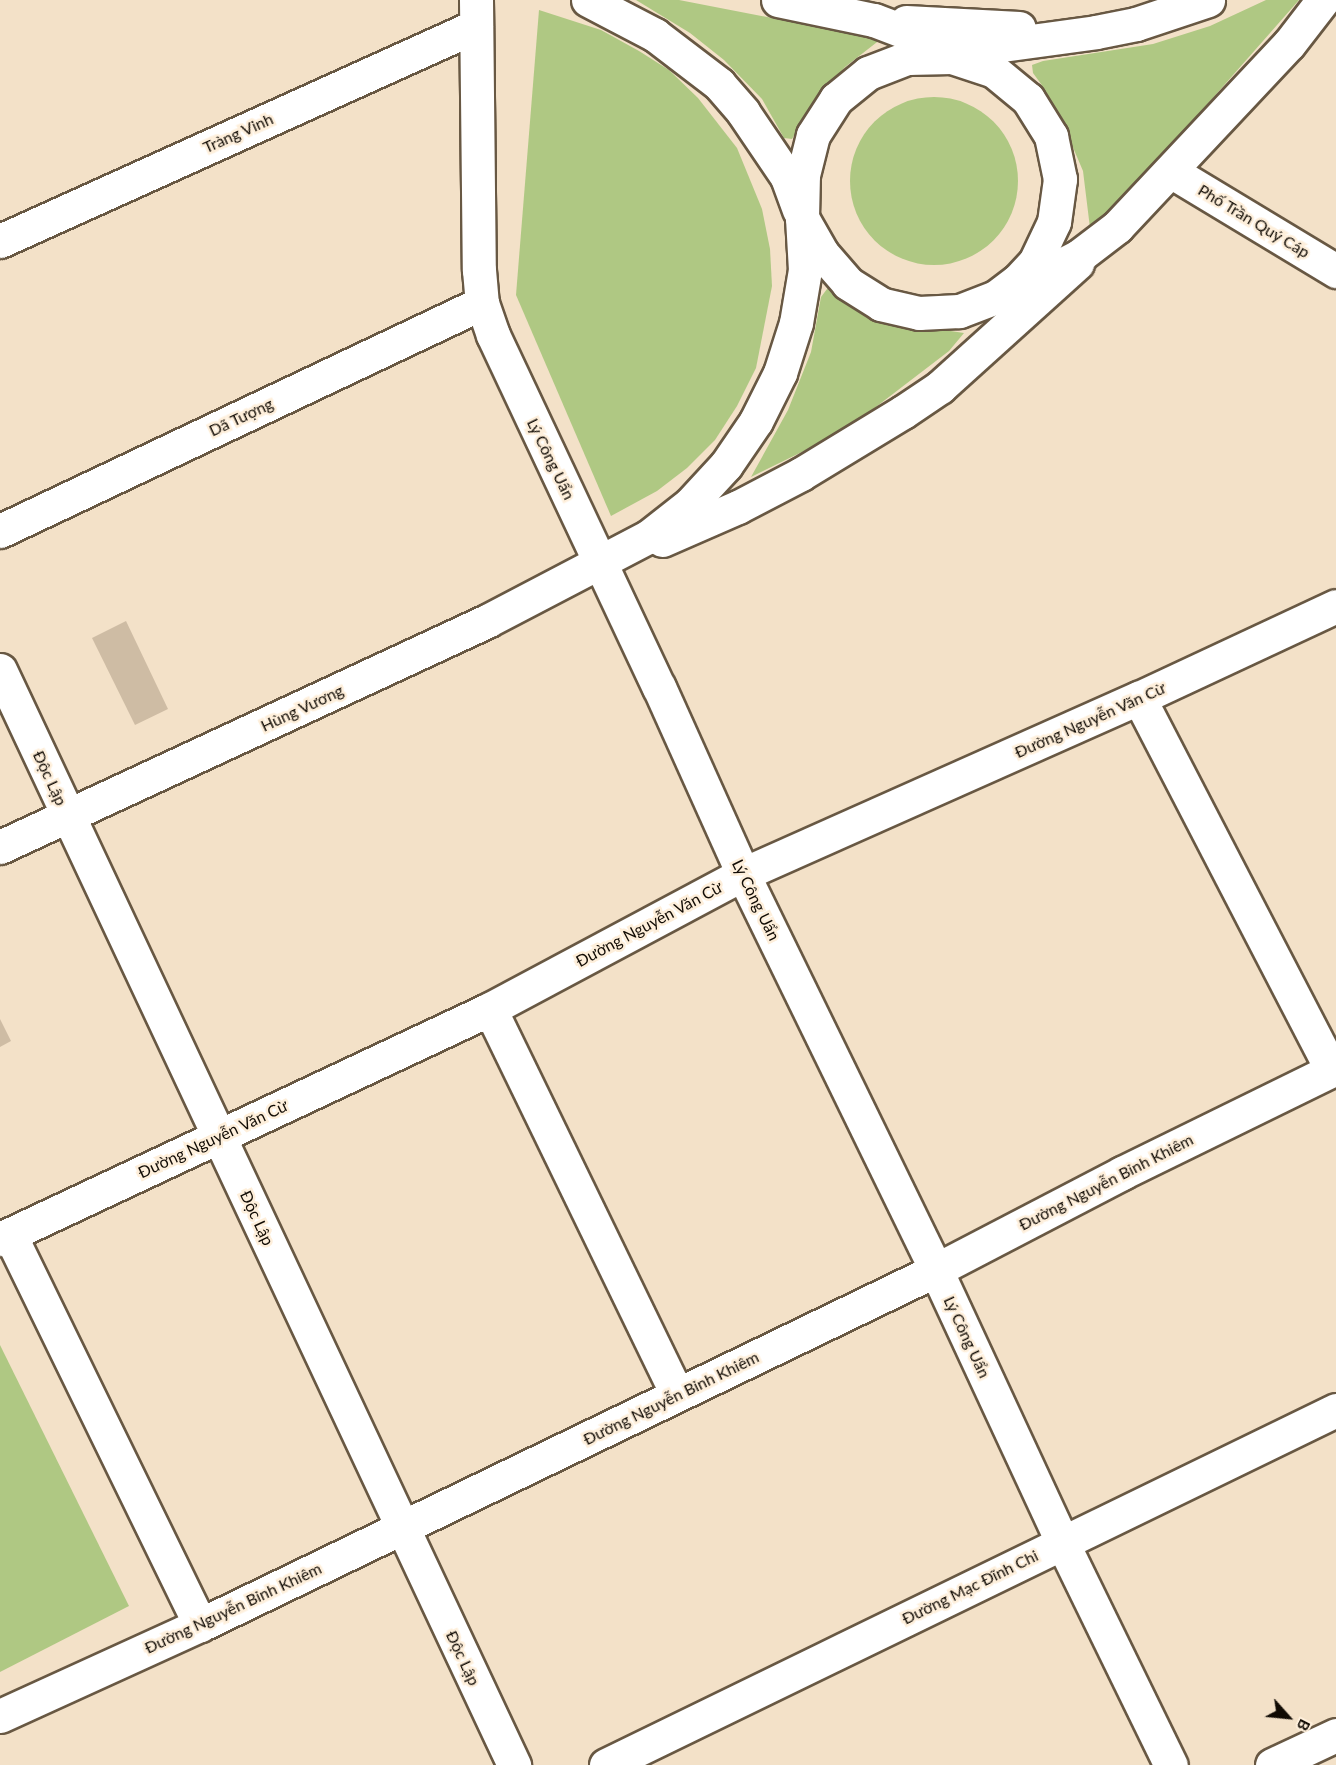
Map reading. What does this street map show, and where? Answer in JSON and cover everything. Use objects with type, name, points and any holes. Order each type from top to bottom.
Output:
[{"type":"main road","points":[[588,0],[655,35],[719,84],[743,112],[787,177],[802,218],[822,253],[848,283],[881,304],[919,313],[959,311],[1006,292],[1079,256],[1117,227]]},
{"type":"main road","points":[[778,0],[874,20],[1096,32]]},
{"type":"main road","points":[[601,563],[648,537],[690,504],[726,465],[756,421],[780,373],[796,323],[805,270],[802,218],[803,175],[813,135],[836,99],[868,73],[907,58],[1096,32],[1136,24],[1208,0]]},
{"type":"main road","points":[[601,563],[738,507],[801,474],[940,387],[1117,227],[1172,172],[1289,44],[1323,0]]},
{"type":"main road","name":"Tràng Vinh","points":[[0,241],[476,13]]},
{"type":"main road","name":"Lý Công Uẩn","points":[[476,13],[478,232],[482,303],[507,366],[601,563],[743,874],[936,1270],[1062,1542],[1171,1765]]},
{"type":"main road","points":[[874,20],[956,51],[994,72],[1028,99],[1051,136],[1060,179],[1054,222],[1035,262],[1006,292],[979,341],[940,387]]},
{"type":"main road","points":[[907,58],[952,57],[994,72]]},
{"type":"main road","name":"Phố Trần Quý Cáp","points":[[1172,172],[1336,271]]},
{"type":"main road","name":"Dã Tượng","points":[[0,531],[482,303]]},
{"type":"main road","name":"Hùng Vương","points":[[0,847],[487,621],[601,563]]},
{"type":"main road","name":"Đường Nguyễn Văn Cừ","points":[[5,1237],[490,1009],[743,874],[1139,698],[1336,606]]},
{"type":"main road","name":"Độc Lập","points":[[0,670],[514,1765]]},
{"type":"main road","points":[[1139,698],[1334,1069]]},
{"type":"main road","points":[[490,1009],[677,1395]]},
{"type":"main road","name":"Đường Nguyễn Bỉnh Khiêm","points":[[0,1716],[200,1625],[936,1270],[1122,1173],[1334,1069]]},
{"type":"main road","points":[[5,1237],[200,1625]]},
{"type":"main road","name":"Đường Mạc Đĩnh Chi","points":[[606,1765],[1336,1410]]},
{"type":"main road","points":[[1272,1765],[1336,1735]]},
{"type":"green space","points":[[636,0],[679,0],[881,39],[845,67],[812,105],[792,139],[784,138],[762,99],[724,60],[690,33]]},
{"type":"green space","points":[[1266,0],[1299,0],[1131,191],[1090,228],[1083,171],[1066,131],[1033,73],[1032,65],[1043,61],[1153,44],[1210,26]]},
{"type":"green space","points":[[539,10],[601,30],[639,51],[669,70],[698,98],[737,148],[762,209],[770,249],[772,286],[756,368],[737,406],[715,440],[687,468],[657,491],[611,516],[516,295]]},
{"type":"green space","points":[[934,97],[966,104],[981,111],[993,122],[1004,134],[1011,149],[1018,181],[1011,213],[1004,228],[993,240],[981,251],[966,258],[934,265],[902,258],[887,251],[875,240],[864,228],[857,213],[850,181],[857,149],[864,134],[875,122],[887,111],[902,104]]},
{"type":"green space","points":[[830,285],[904,324],[964,333],[949,351],[868,413],[810,448],[751,477],[788,410],[811,352],[821,297]]},
{"type":"green space","points":[[0,1345],[129,1606],[0,1672]]},
{"type":"building","points":[[126,621],[168,709],[135,725],[92,638]]},
{"type":"building","points":[[0,1019],[11,1041],[0,1047]]}]
